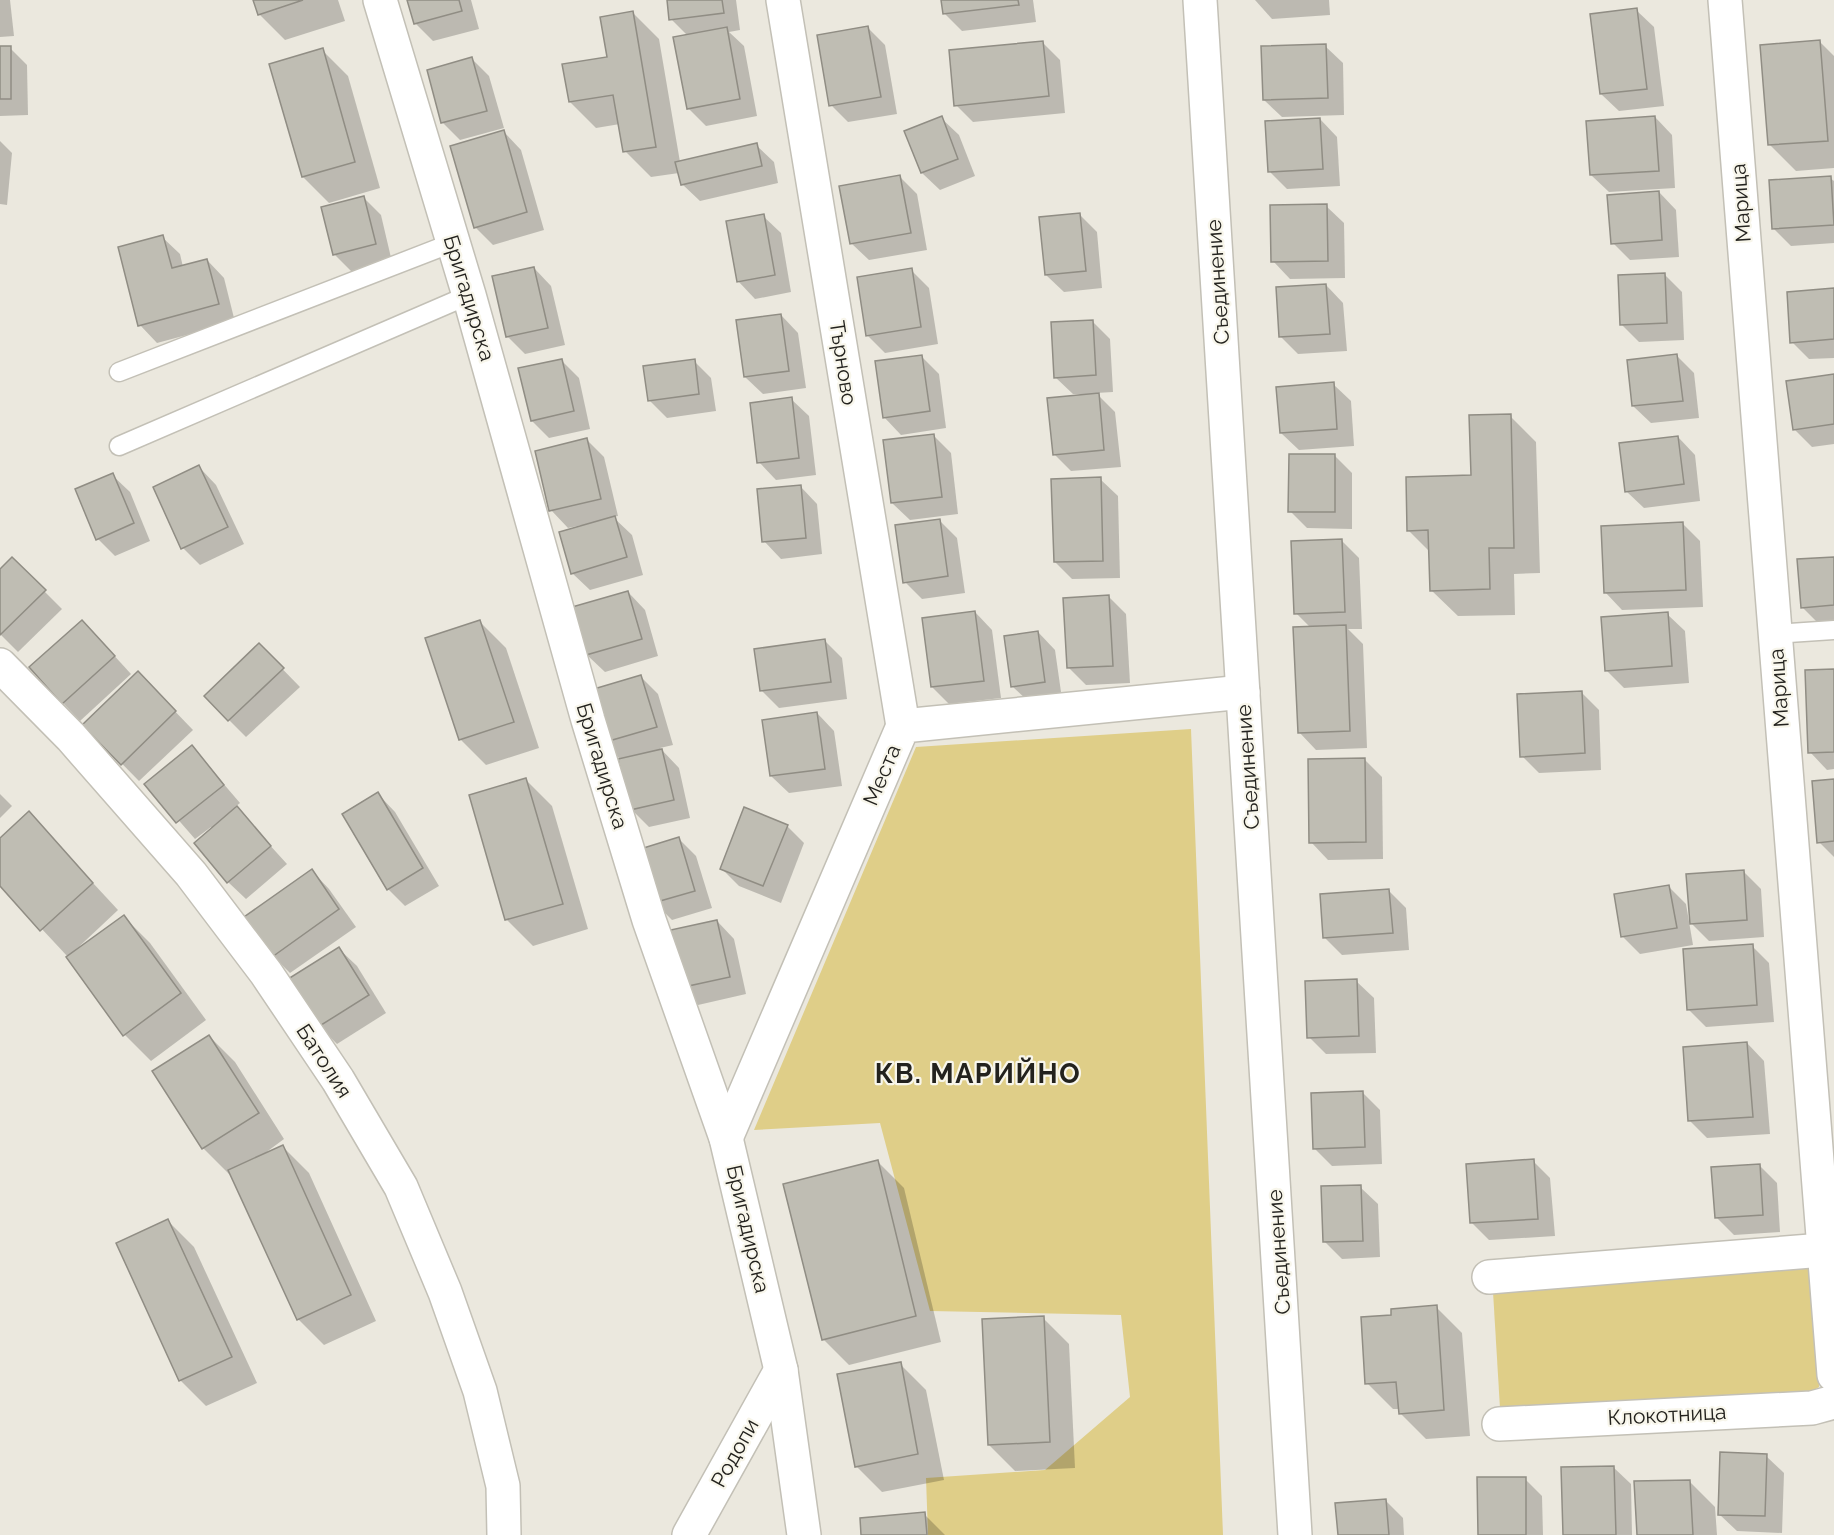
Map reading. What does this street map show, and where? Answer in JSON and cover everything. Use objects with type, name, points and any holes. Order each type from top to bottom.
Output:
[{"type":"street","name":"Бригадирска","points":[[380,0],[469,295],[588,720],[649,920],[726,1138],[781,1370],[804,1535]]},
{"type":"street","name":"Търново","points":[[783,0],[903,726]]},
{"type":"street","name":"Съединение","points":[[1200,0],[1295,1535]]},
{"type":"street","name":"Марица","points":[[1725,0],[1834,1375]]},
{"type":"street","name":"Батолия","points":[[0,664],[71,737],[191,874],[266,973],[325,1060],[395,1177],[445,1292],[480,1391],[503,1486],[504,1535]]},
{"type":"street","name":"Места","points":[[726,1138],[903,726],[1243,692]]},
{"type":"street","points":[[1488,1277],[1823,1250]]},
{"type":"street","name":"Родопи","points":[[689,1535],[781,1370]]},
{"type":"street","name":"Клокотница","points":[[1499,1424],[1812,1408],[1834,1402]]},
{"type":"lane","points":[[119,372],[452,243]]},
{"type":"lane","points":[[119,446],[469,295]]},
{"type":"lane","points":[[1775,634],[1834,630]]},
{"type":"shaded area","points":[[1191,729],[1223,1535],[928,1535],[926,1478],[1045,1470],[1130,1397],[1121,1315],[930,1311],[880,1123],[754,1130],[916,747]]},
{"type":"shaded area","points":[[1815,1259],[1819,1387],[1788,1406],[1501,1425],[1492,1275]]},
{"type":"building","points":[[253,0],[303,0],[258,15]]},
{"type":"building","points":[[407,0],[459,0],[462,11],[414,24]]},
{"type":"building","points":[[667,0],[722,0],[724,13],[669,20]]},
{"type":"building","points":[[941,0],[1018,0],[1019,5],[943,14]]},
{"type":"building","points":[[1637,8],[1647,89],[1600,94],[1590,14]]},
{"type":"building","points":[[633,11],[656,147],[623,152],[613,95],[569,102],[562,64],[607,57],[600,17]]},
{"type":"building","points":[[868,26],[881,97],[829,106],[817,35]]},
{"type":"building","points":[[727,27],[740,99],[687,109],[673,37]]},
{"type":"building","points":[[1820,40],[1828,141],[1768,145],[1760,45]]},
{"type":"building","points":[[1043,41],[1049,96],[954,106],[949,50]]},
{"type":"building","points":[[1326,44],[1328,98],[1263,100],[1261,46]]},
{"type":"building","points":[[0,46],[11,46],[11,99],[0,99]]},
{"type":"building","points":[[323,48],[355,162],[302,177],[269,64]]},
{"type":"building","points":[[472,57],[487,111],[441,123],[427,70]]},
{"type":"building","points":[[942,116],[958,159],[921,173],[904,131]]},
{"type":"building","points":[[1655,116],[1659,171],[1590,175],[1586,121]]},
{"type":"building","points":[[1320,118],[1323,169],[1268,172],[1265,121]]},
{"type":"building","points":[[504,130],[527,212],[474,228],[450,146]]},
{"type":"building","points":[[757,143],[762,166],[681,185],[675,162]]},
{"type":"building","points":[[900,175],[911,233],[850,244],[839,186]]},
{"type":"building","points":[[1831,176],[1834,225],[1772,229],[1769,180]]},
{"type":"building","points":[[1659,191],[1662,240],[1611,244],[1607,195]]},
{"type":"building","points":[[364,196],[376,244],[333,255],[321,207]]},
{"type":"building","points":[[1327,204],[1328,261],[1271,262],[1270,205]]},
{"type":"building","points":[[1080,213],[1086,271],[1045,275],[1039,217]]},
{"type":"building","points":[[764,214],[775,275],[737,282],[726,221]]},
{"type":"building","points":[[163,235],[172,268],[207,259],[219,304],[138,326],[118,247]]},
{"type":"building","points":[[534,267],[548,328],[506,337],[492,276]]},
{"type":"building","points":[[912,268],[921,327],[866,336],[857,277]]},
{"type":"building","points":[[1665,273],[1667,323],[1620,325],[1618,275]]},
{"type":"building","points":[[1326,284],[1330,334],[1279,337],[1276,287]]},
{"type":"building","points":[[1834,288],[1834,339],[1790,343],[1787,292]]},
{"type":"building","points":[[781,314],[789,371],[744,377],[736,320]]},
{"type":"building","points":[[1093,320],[1096,375],[1054,378],[1051,322]]},
{"type":"building","points":[[1677,354],[1683,401],[1632,406],[1627,360]]},
{"type":"building","points":[[922,355],[930,411],[883,418],[875,361]]},
{"type":"building","points":[[562,359],[574,411],[531,421],[518,368]]},
{"type":"building","points":[[695,359],[699,394],[648,401],[643,366]]},
{"type":"building","points":[[1834,374],[1834,424],[1793,430],[1786,381]]},
{"type":"building","points":[[1334,382],[1337,429],[1280,433],[1276,387]]},
{"type":"building","points":[[1099,393],[1104,450],[1053,455],[1047,398]]},
{"type":"building","points":[[792,397],[799,458],[757,463],[750,403]]},
{"type":"building","points":[[1511,414],[1514,548],[1489,548],[1490,589],[1430,591],[1428,530],[1407,531],[1406,477],[1471,475],[1469,415]]},
{"type":"building","points":[[934,434],[942,497],[891,503],[883,440]]},
{"type":"building","points":[[1678,436],[1684,484],[1625,492],[1619,443]]},
{"type":"building","points":[[587,438],[601,499],[549,511],[535,451]]},
{"type":"building","points":[[1289,454],[1335,454],[1335,512],[1288,512]]},
{"type":"building","points":[[199,465],[228,527],[181,549],[153,487]]},
{"type":"building","points":[[113,473],[134,523],[96,540],[75,489]]},
{"type":"building","points":[[1101,477],[1103,561],[1054,562],[1051,479]]},
{"type":"building","points":[[801,485],[806,538],[762,542],[757,489]]},
{"type":"building","points":[[615,516],[627,557],[571,574],[559,532]]},
{"type":"building","points":[[940,519],[948,576],[903,583],[895,525]]},
{"type":"building","points":[[1683,522],[1686,590],[1604,593],[1601,526]]},
{"type":"building","points":[[1342,539],[1345,612],[1294,614],[1291,541]]},
{"type":"building","points":[[12,557],[46,590],[0,635],[0,569]]},
{"type":"building","points":[[1834,557],[1834,605],[1801,608],[1797,559]]},
{"type":"building","points":[[628,591],[642,639],[586,655],[572,607]]},
{"type":"building","points":[[1109,595],[1113,666],[1067,668],[1063,598]]},
{"type":"building","points":[[975,611],[984,681],[931,687],[922,618]]},
{"type":"building","points":[[1668,612],[1672,666],[1605,671],[1601,617]]},
{"type":"building","points":[[82,620],[115,656],[62,704],[29,667]]},
{"type":"building","points":[[480,620],[514,722],[459,740],[425,638]]},
{"type":"building","points":[[1346,625],[1350,731],[1298,733],[1293,627]]},
{"type":"building","points":[[1038,631],[1045,682],[1011,687],[1004,636]]},
{"type":"building","points":[[825,639],[831,682],[760,691],[754,649]]},
{"type":"building","points":[[259,643],[284,668],[228,721],[204,696]]},
{"type":"building","points":[[1834,669],[1834,752],[1808,753],[1805,670]]},
{"type":"building","points":[[138,671],[176,711],[121,765],[82,725]]},
{"type":"building","points":[[641,675],[657,727],[602,743],[587,691]]},
{"type":"building","points":[[1582,691],[1585,753],[1520,757],[1517,694]]},
{"type":"building","points":[[817,712],[825,769],[770,776],[762,720]]},
{"type":"building","points":[[192,745],[224,785],[176,823],[144,784]]},
{"type":"building","points":[[662,749],[674,800],[630,810],[618,759]]},
{"type":"building","points":[[1365,758],[1366,842],[1309,843],[1308,759]]},
{"type":"building","points":[[526,778],[563,904],[505,920],[469,795]]},
{"type":"building","points":[[1834,779],[1834,841],[1817,843],[1812,781]]},
{"type":"building","points":[[378,792],[423,868],[387,890],[342,814]]},
{"type":"building","points":[[237,806],[271,846],[227,883],[194,843]]},
{"type":"building","points":[[744,807],[788,825],[763,886],[720,869]]},
{"type":"building","points":[[29,811],[93,883],[40,931],[0,886],[0,838]]},
{"type":"building","points":[[679,837],[695,891],[653,903],[637,850]]},
{"type":"building","points":[[312,869],[339,909],[272,957],[244,917]]},
{"type":"building","points":[[1744,870],[1747,920],[1690,924],[1686,874]]},
{"type":"building","points":[[1669,885],[1677,928],[1621,937],[1614,894]]},
{"type":"building","points":[[1389,889],[1393,933],[1323,938],[1320,894]]},
{"type":"building","points":[[124,915],[181,993],[123,1036],[66,957]]},
{"type":"building","points":[[717,920],[730,977],[679,988],[666,931]]},
{"type":"building","points":[[1753,944],[1757,1005],[1687,1010],[1683,949]]},
{"type":"building","points":[[339,947],[369,995],[318,1027],[288,979]]},
{"type":"building","points":[[1357,979],[1359,1036],[1307,1038],[1305,981]]},
{"type":"building","points":[[209,1035],[259,1113],[202,1149],[152,1071]]},
{"type":"building","points":[[1747,1042],[1753,1117],[1688,1121],[1683,1047]]},
{"type":"building","points":[[1363,1091],[1365,1147],[1313,1149],[1311,1093]]},
{"type":"building","points":[[283,1145],[351,1295],[297,1320],[228,1170]]},
{"type":"building","points":[[1534,1159],[1538,1219],[1470,1223],[1466,1164]]},
{"type":"building","points":[[878,1160],[916,1316],[822,1340],[783,1184]]},
{"type":"building","points":[[1760,1164],[1763,1215],[1715,1218],[1711,1167]]},
{"type":"building","points":[[1361,1185],[1363,1241],[1323,1242],[1321,1186]]},
{"type":"building","points":[[168,1219],[232,1357],[179,1381],[116,1243]]},
{"type":"building","points":[[1437,1305],[1444,1410],[1399,1414],[1396,1382],[1365,1384],[1361,1317],[1391,1315],[1391,1309]]},
{"type":"building","points":[[1044,1316],[1050,1442],[988,1445],[982,1319]]},
{"type":"building","points":[[901,1362],[918,1454],[855,1467],[837,1374]]},
{"type":"building","points":[[1720,1452],[1767,1454],[1765,1516],[1718,1515]]},
{"type":"building","points":[[1614,1466],[1616,1535],[1563,1535],[1561,1467]]},
{"type":"building","points":[[1477,1477],[1526,1477],[1526,1535],[1478,1535]]},
{"type":"building","points":[[1690,1480],[1693,1535],[1637,1535],[1634,1481]]},
{"type":"building","points":[[1386,1499],[1389,1535],[1338,1535],[1335,1503]]},
{"type":"building","points":[[925,1512],[927,1535],[861,1535],[860,1518]]},
{"type":"district","name":"КВ. МАРИЙНО","points":[[978,1074]]}]
